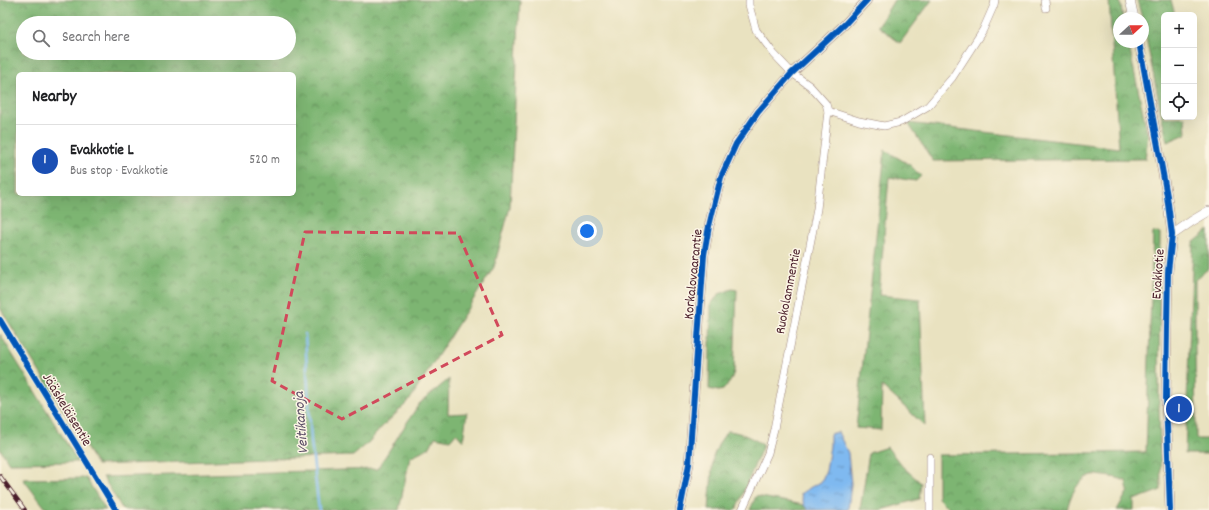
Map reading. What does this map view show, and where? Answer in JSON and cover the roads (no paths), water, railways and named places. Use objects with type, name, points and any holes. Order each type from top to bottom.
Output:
[{"type":"street","points":[[749,0],[756,30],[774,54],[792,73],[810,86],[826,104],[828,111],[859,121],[884,126],[901,122],[928,106],[952,78],[983,30],[995,0]]},
{"type":"street","name":"Korkalovaarantie","points":[[680,510],[689,464],[704,255],[709,226],[721,177],[736,144],[758,112],[792,73],[845,24],[867,0]]},
{"type":"street","points":[[1045,0],[1046,8]]},
{"type":"street","points":[[1130,0],[1133,12]]},
{"type":"street","name":"Evakkotie","points":[[1140,48],[1168,196],[1172,236],[1168,272],[1166,398],[1170,510]]},
{"type":"street","name":"Ruokolammentie","points":[[742,510],[768,453],[772,435],[817,209],[828,111]]},
{"type":"street","points":[[1172,236],[1192,221],[1209,211]]},
{"type":"street","points":[[930,457],[930,510]]},
{"type":"water","points":[[838,432],[848,453],[851,484],[848,510],[808,510],[804,505],[801,494],[821,482],[826,471],[830,446],[830,434]]},
{"type":"waterway","name":"Veitikanoja","points":[[305,334],[311,441],[319,510]]},
{"type":"railway","points":[[0,476],[25,510]]},
{"type":"place","name":"Evakkotie L","points":[[1179,409]]}]
